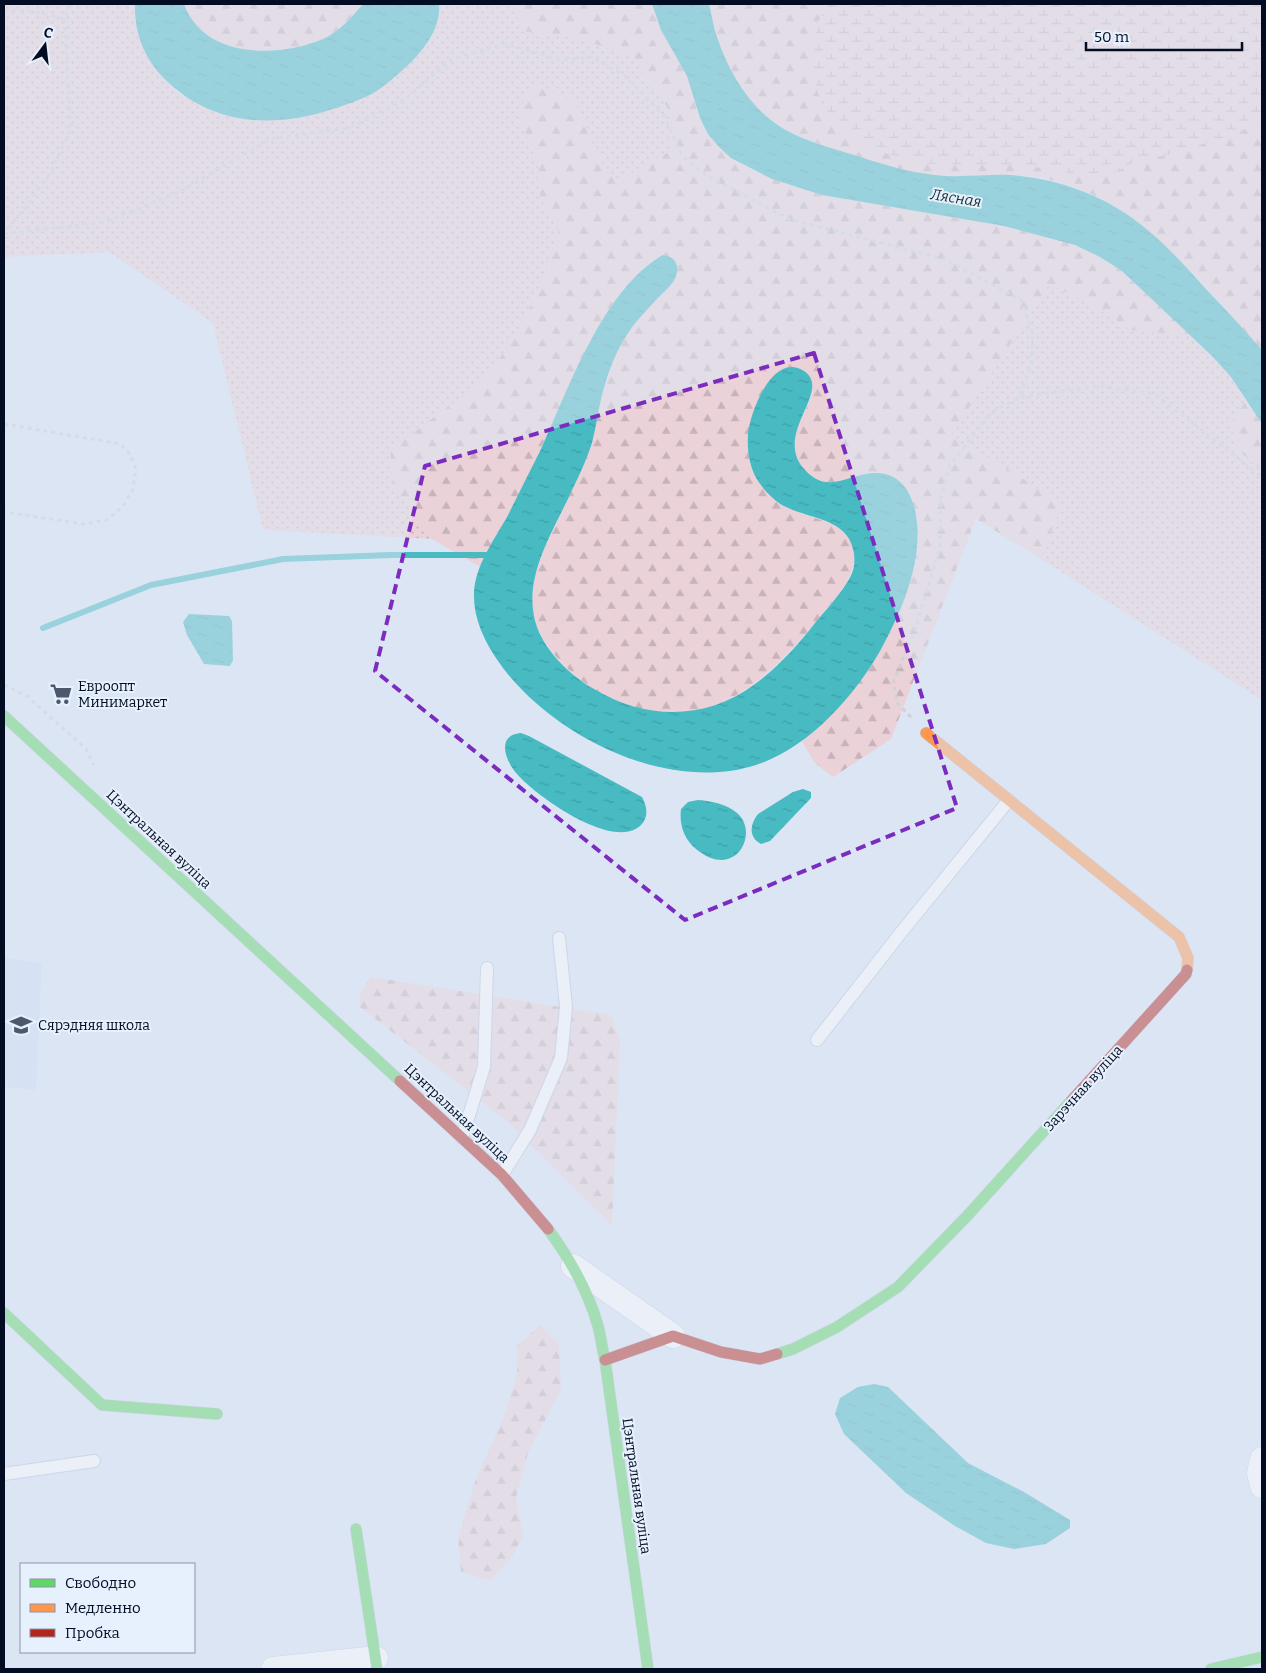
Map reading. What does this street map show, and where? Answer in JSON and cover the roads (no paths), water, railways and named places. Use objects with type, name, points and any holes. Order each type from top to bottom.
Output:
[{"type":"street","name":"Цэнтральная вуліца","points":[[4,716],[502,1175],[541,1219],[573,1266],[588,1297],[598,1325],[648,1669]]},
{"type":"street","name":"Зарэчная вуліца","points":[[573,1266],[673,1336],[721,1352],[760,1359],[793,1349],[837,1327],[898,1287],[968,1215],[1186,974],[1188,958],[1179,937],[926,733]]},
{"type":"street","points":[[4,1313],[102,1405],[217,1414]]},
{"type":"street","points":[[604,1360],[673,1336]]},
{"type":"street","points":[[1262,1458],[1259,1473],[1262,1486]]},
{"type":"street","points":[[273,1669],[376,1664],[356,1529]]},
{"type":"street","points":[[1211,1669],[1262,1657]]},
{"type":"lane","points":[[817,1040],[1008,800]]},
{"type":"lane","points":[[502,1175],[530,1130],[561,1058],[566,1007],[559,938]]},
{"type":"lane","points":[[462,1138],[484,1068],[487,968]]},
{"type":"lane","points":[[4,1474],[94,1461]]},
{"type":"water","points":[[135,4],[184,4],[194,22],[208,35],[225,44],[244,49],[265,51],[305,45],[323,39],[340,28],[363,4],[439,4],[439,13],[434,30],[425,46],[395,77],[372,94],[348,104],[312,115],[269,121],[227,115],[207,108],[188,98],[170,84],[154,67],[143,48],[137,27]]},
{"type":"water","name":"Лясная","points":[[652,4],[709,4],[722,51],[735,77],[751,101],[772,121],[800,137],[882,164],[924,174],[1032,177],[1074,188],[1111,204],[1127,214],[1155,236],[1181,261],[1262,350],[1262,424],[1231,377],[1212,356],[1122,271],[1100,257],[1075,245],[1004,226],[822,195],[772,179],[731,158],[708,134],[700,118],[687,76],[661,30]]},
{"type":"water","points":[[663,255],[672,258],[676,263],[676,277],[671,285],[635,323],[617,351],[604,388],[590,449],[549,538],[536,573],[533,609],[537,627],[546,645],[560,662],[585,684],[614,699],[655,711],[696,710],[716,705],[736,696],[755,684],[780,663],[795,647],[841,592],[854,567],[854,552],[849,539],[843,531],[834,525],[784,506],[776,501],[758,481],[751,464],[748,452],[748,434],[753,412],[765,387],[773,376],[782,369],[793,367],[804,371],[811,380],[812,390],[797,429],[795,443],[797,457],[806,471],[815,478],[831,482],[875,473],[893,477],[906,488],[914,504],[916,514],[916,556],[908,589],[880,651],[857,686],[827,719],[794,747],[756,765],[721,772],[685,771],[649,764],[613,752],[579,734],[547,713],[520,688],[498,661],[488,645],[475,611],[475,583],[482,562],[541,449],[590,342],[605,315],[623,291],[642,271]]},
{"type":"water","points":[[189,614],[229,616],[232,621],[233,660],[230,666],[204,664],[187,635],[183,622]]},
{"type":"water","points":[[521,733],[642,797],[646,811],[644,822],[629,831],[613,832],[595,827],[557,807],[527,784],[509,763],[505,744],[513,735]]},
{"type":"water","points":[[803,789],[811,792],[811,798],[770,841],[761,844],[757,841],[752,834],[752,826],[758,814],[793,792]]},
{"type":"water","points":[[698,800],[729,807],[743,821],[746,831],[745,841],[733,857],[723,860],[710,858],[696,849],[685,836],[681,821],[681,809],[688,802]]},
{"type":"water","points":[[874,1384],[888,1387],[968,1463],[1024,1492],[1070,1520],[1070,1528],[1046,1544],[1014,1549],[986,1543],[955,1526],[906,1493],[844,1434],[835,1414],[840,1398],[858,1387]]},
{"type":"waterway","points":[[43,628],[151,585],[283,559],[391,555],[486,555]]},
{"type":"place","name":"Евроопт Минимаркет","points":[[61,694]]},
{"type":"place","name":"Сярэдняя школа","points":[[21,1025]]}]
